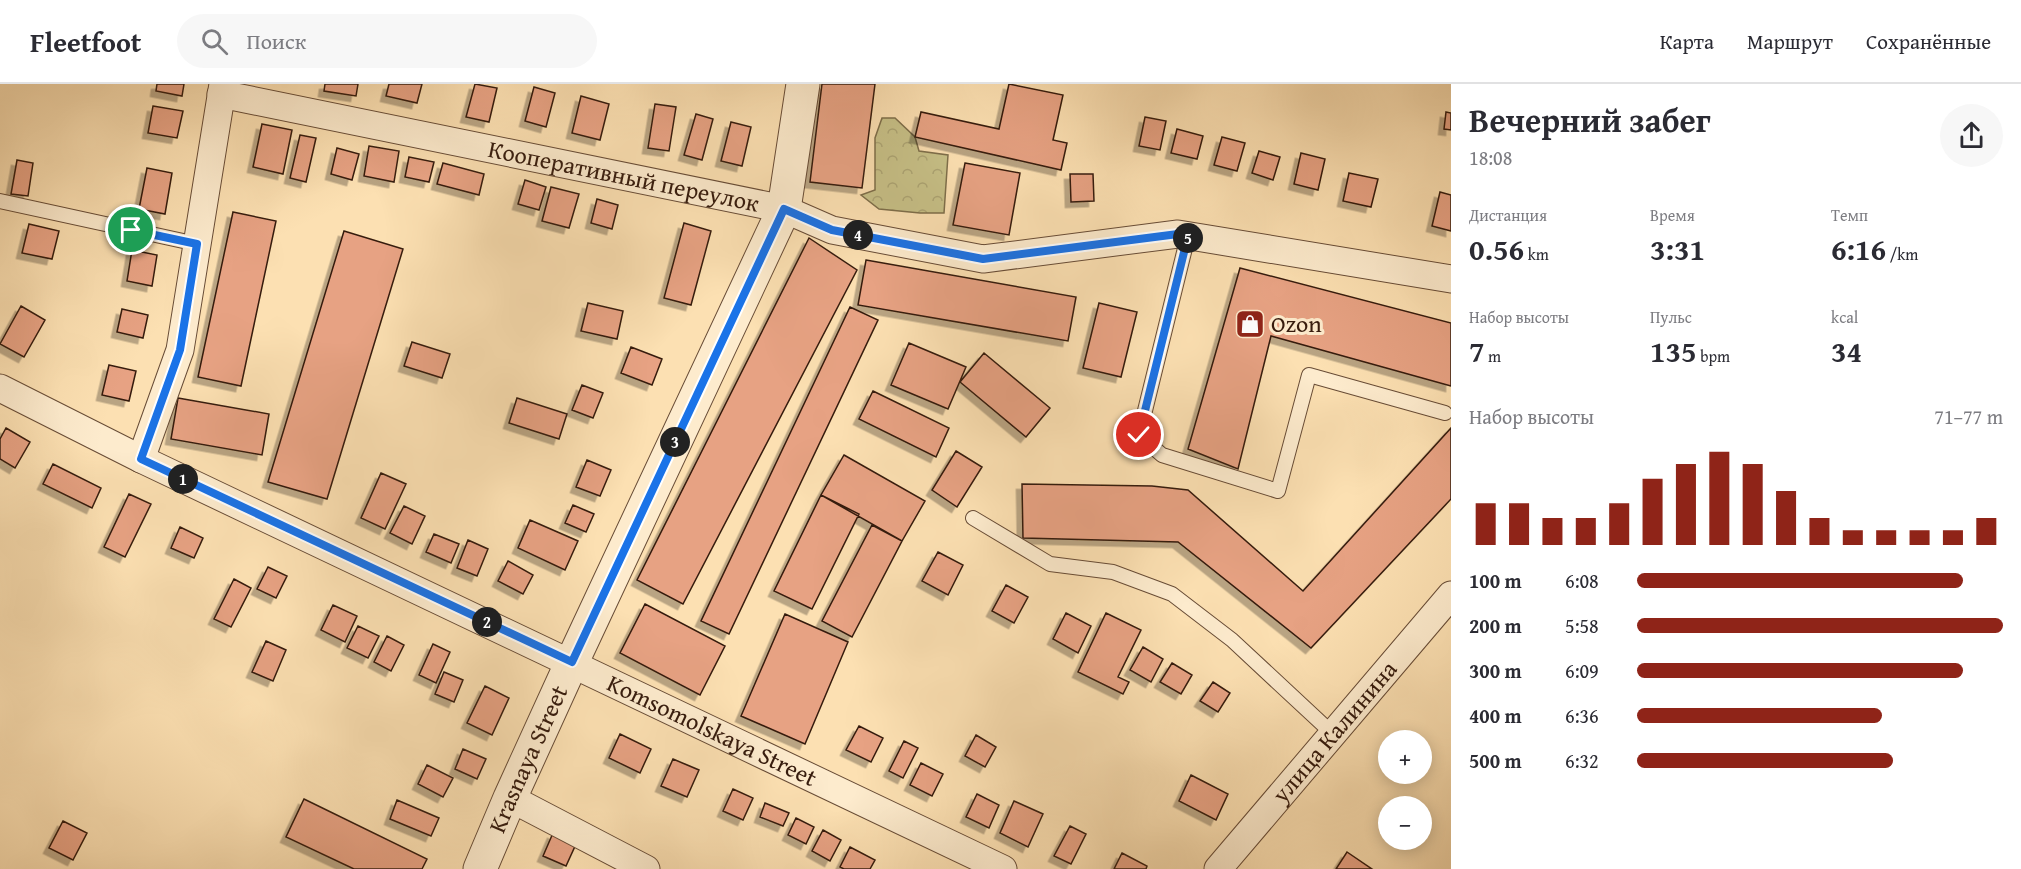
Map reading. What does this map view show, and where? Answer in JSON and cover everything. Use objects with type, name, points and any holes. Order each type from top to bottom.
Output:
[{"type":"street","name":"Krasnaya Street","points":[[480,869],[572,662],[784,209],[803,84]]},
{"type":"street","name":"Кооперативный переулок","points":[[222,89],[784,209],[832,230],[983,259],[1178,234],[1451,279]]},
{"type":"street","points":[[141,459],[180,350],[222,89]]},
{"type":"street","name":"Komsomolskaya Street","points":[[0,388],[141,459],[572,662],[1003,869]]},
{"type":"street","name":"улица Калинина","points":[[1224,868],[1451,594]]},
{"type":"street","points":[[510,798],[646,869]]},
{"type":"lane","points":[[0,201],[197,244]]},
{"type":"lane","points":[[1188,236],[1139,435],[1162,455],[1278,491],[1309,375],[1445,413]]},
{"type":"lane","points":[[973,518],[1050,564],[1113,572],[1172,594],[1232,640],[1333,734]]},
{"type":"green space","points":[[882,118],[895,118],[915,137],[919,151],[948,155],[944,213],[879,209],[861,195],[875,190],[875,138]]},
{"type":"building","points":[[157,84],[184,84],[182,96],[156,91]]},
{"type":"building","points":[[325,84],[358,84],[356,96],[324,91]]},
{"type":"building","points":[[389,84],[422,84],[417,103],[386,96]]},
{"type":"building","points":[[475,84],[497,88],[489,122],[466,117]]},
{"type":"building","points":[[822,84],[875,84],[862,188],[810,182]]},
{"type":"building","points":[[1009,84],[1063,95],[1053,140],[1067,143],[1061,170],[915,137],[921,112],[999,129]]},
{"type":"building","points":[[534,87],[555,93],[546,127],[525,121]]},
{"type":"building","points":[[581,96],[609,104],[600,140],[572,133]]},
{"type":"building","points":[[655,104],[676,107],[669,151],[648,148]]},
{"type":"building","points":[[153,106],[183,111],[177,138],[148,133]]},
{"type":"building","points":[[1446,112],[1451,113],[1451,130],[1444,129]]},
{"type":"building","points":[[696,114],[713,119],[702,160],[684,155]]},
{"type":"building","points":[[1145,117],[1166,121],[1160,150],[1139,146]]},
{"type":"building","points":[[731,122],[751,127],[742,166],[721,161]]},
{"type":"building","points":[[262,124],[292,130],[283,174],[253,167]]},
{"type":"building","points":[[1177,129],[1203,136],[1197,159],[1171,153]]},
{"type":"building","points":[[300,135],[316,138],[306,182],[290,178]]},
{"type":"building","points":[[1222,137],[1245,143],[1237,171],[1214,165]]},
{"type":"building","points":[[369,146],[399,151],[394,182],[364,176]]},
{"type":"building","points":[[337,148],[359,154],[352,180],[331,174]]},
{"type":"building","points":[[1259,151],[1280,157],[1273,180],[1252,173]]},
{"type":"building","points":[[1301,153],[1325,159],[1318,190],[1294,184]]},
{"type":"building","points":[[409,157],[434,162],[429,182],[405,177]]},
{"type":"building","points":[[17,160],[33,163],[28,196],[11,194]]},
{"type":"building","points":[[443,163],[484,174],[479,195],[437,184]]},
{"type":"building","points":[[965,163],[1020,173],[1009,235],[953,225]]},
{"type":"building","points":[[147,168],[172,173],[165,214],[139,209]]},
{"type":"building","points":[[1349,173],[1378,179],[1371,207],[1343,201]]},
{"type":"building","points":[[1070,174],[1093,174],[1094,201],[1071,202]]},
{"type":"building","points":[[525,180],[546,187],[539,210],[518,204]]},
{"type":"building","points":[[551,187],[579,194],[569,228],[542,221]]},
{"type":"building","points":[[1440,192],[1451,195],[1451,231],[1432,226]]},
{"type":"building","points":[[597,199],[618,205],[612,229],[591,223]]},
{"type":"building","points":[[233,212],[276,221],[241,386],[198,377]]},
{"type":"building","points":[[684,223],[711,231],[691,305],[664,298]]},
{"type":"building","points":[[29,224],[59,231],[52,259],[22,253]]},
{"type":"building","points":[[344,231],[403,249],[327,499],[268,482]]},
{"type":"building","points":[[809,238],[857,270],[683,604],[637,580]]},
{"type":"building","points":[[132,250],[157,255],[152,286],[127,281]]},
{"type":"building","points":[[866,260],[1076,297],[1068,341],[858,305]]},
{"type":"building","points":[[1240,268],[1451,323],[1451,386],[1271,336],[1238,469],[1188,449]]},
{"type":"building","points":[[588,303],[623,311],[617,339],[581,331]]},
{"type":"building","points":[[1099,303],[1137,312],[1121,377],[1083,368]]},
{"type":"building","points":[[21,306],[45,320],[24,357],[0,344]]},
{"type":"building","points":[[850,307],[878,320],[729,634],[701,621]]},
{"type":"building","points":[[122,309],[148,315],[143,338],[117,332]]},
{"type":"building","points":[[412,342],[450,354],[442,378],[404,366]]},
{"type":"building","points":[[909,343],[966,367],[948,409],[891,385]]},
{"type":"building","points":[[631,347],[662,359],[652,385],[621,373]]},
{"type":"building","points":[[984,353],[1050,408],[1026,437],[960,382]]},
{"type":"building","points":[[109,365],[136,371],[129,401],[102,395]]},
{"type":"building","points":[[582,385],[603,393],[593,418],[572,410]]},
{"type":"building","points":[[873,391],[949,428],[936,457],[859,419]]},
{"type":"building","points":[[178,398],[269,414],[262,455],[171,439]]},
{"type":"building","points":[[517,398],[567,414],[559,439],[509,423]]},
{"type":"building","points":[[6,428],[30,442],[15,468],[0,459],[0,439]]},
{"type":"building","points":[[1451,428],[1451,499],[1311,648],[1178,542],[1023,538],[1022,484],[1152,486],[1188,490],[1303,591]]},
{"type":"building","points":[[956,451],[982,467],[957,507],[932,490]]},
{"type":"building","points":[[844,455],[925,501],[902,541],[821,495]]},
{"type":"building","points":[[587,460],[611,470],[600,496],[576,487]]},
{"type":"building","points":[[53,464],[101,488],[92,508],[43,484]]},
{"type":"building","points":[[381,473],[406,484],[385,529],[361,518]]},
{"type":"building","points":[[129,494],[151,504],[125,557],[104,547]]},
{"type":"building","points":[[821,495],[859,514],[812,609],[774,591]]},
{"type":"building","points":[[573,505],[594,514],[586,532],[565,523]]},
{"type":"building","points":[[404,506],[425,516],[412,544],[390,533]]},
{"type":"building","points":[[530,520],[578,541],[565,570],[518,548]]},
{"type":"building","points":[[872,525],[902,541],[852,637],[822,621]]},
{"type":"building","points":[[180,527],[203,538],[194,558],[171,548]]},
{"type":"building","points":[[434,534],[459,544],[451,563],[426,552]]},
{"type":"building","points":[[468,540],[488,549],[477,576],[457,568]]},
{"type":"building","points":[[938,552],[963,565],[948,595],[922,581]]},
{"type":"building","points":[[508,561],[533,575],[523,594],[498,581]]},
{"type":"building","points":[[268,567],[287,576],[276,598],[257,589]]},
{"type":"building","points":[[234,579],[251,588],[231,627],[214,619]]},
{"type":"building","points":[[1006,585],[1028,597],[1014,623],[992,611]]},
{"type":"building","points":[[645,604],[725,646],[700,695],[620,653]]},
{"type":"building","points":[[333,605],[357,616],[345,642],[321,630]]},
{"type":"building","points":[[1066,613],[1091,626],[1078,653],[1053,639]]},
{"type":"building","points":[[1106,613],[1141,630],[1118,677],[1129,682],[1123,694],[1078,672]]},
{"type":"building","points":[[785,614],[848,642],[805,744],[741,716]]},
{"type":"building","points":[[358,626],[379,636],[368,658],[347,648]]},
{"type":"building","points":[[387,636],[404,645],[391,671],[374,662]]},
{"type":"building","points":[[266,641],[286,650],[273,681],[252,672]]},
{"type":"building","points":[[433,644],[450,652],[436,683],[419,675]]},
{"type":"building","points":[[1143,647],[1163,659],[1151,682],[1130,670]]},
{"type":"building","points":[[1172,663],[1192,675],[1181,694],[1160,682]]},
{"type":"building","points":[[444,672],[463,680],[454,702],[435,694]]},
{"type":"building","points":[[1213,682],[1230,693],[1218,712],[1200,701]]},
{"type":"building","points":[[485,686],[509,698],[492,735],[467,723]]},
{"type":"building","points":[[859,726],[883,738],[871,762],[846,750]]},
{"type":"building","points":[[620,734],[651,749],[640,773],[609,758]]},
{"type":"building","points":[[976,735],[996,747],[985,767],[965,756]]},
{"type":"building","points":[[904,741],[918,748],[903,778],[889,771]]},
{"type":"building","points":[[463,749],[486,759],[477,779],[455,769]]},
{"type":"building","points":[[673,759],[699,770],[687,797],[661,786]]},
{"type":"building","points":[[921,763],[943,774],[932,796],[910,785]]},
{"type":"building","points":[[427,765],[453,778],[443,797],[418,784]]},
{"type":"building","points":[[1191,775],[1228,794],[1216,820],[1179,801]]},
{"type":"building","points":[[733,789],[753,798],[743,820],[723,811]]},
{"type":"building","points":[[977,794],[999,805],[989,828],[966,817]]},
{"type":"building","points":[[304,799],[427,859],[422,869],[354,869],[286,837]]},
{"type":"building","points":[[397,800],[439,818],[431,836],[390,819]]},
{"type":"building","points":[[1014,801],[1043,814],[1028,847],[1000,833]]},
{"type":"building","points":[[765,803],[789,813],[783,826],[760,817]]},
{"type":"building","points":[[796,818],[814,827],[806,844],[788,835]]},
{"type":"building","points":[[63,821],[87,833],[73,860],[49,848]]},
{"type":"building","points":[[1070,826],[1086,834],[1071,864],[1054,856]]},
{"type":"building","points":[[823,830],[841,840],[830,861],[812,851]]},
{"type":"building","points":[[553,833],[576,844],[566,866],[543,856]]},
{"type":"building","points":[[850,847],[875,860],[870,869],[840,867]]},
{"type":"building","points":[[1347,852],[1372,869],[1336,869]]},
{"type":"building","points":[[1122,853],[1147,866],[1146,869],[1114,869]]},
{"type":"place","name":"Ozon","points":[[1250,324]]},
{"type":"route","points":[[131,230],[197,244],[180,350],[141,459],[572,662],[784,209],[832,230],[983,259],[1178,234],[1188,236],[1139,435]]}]
